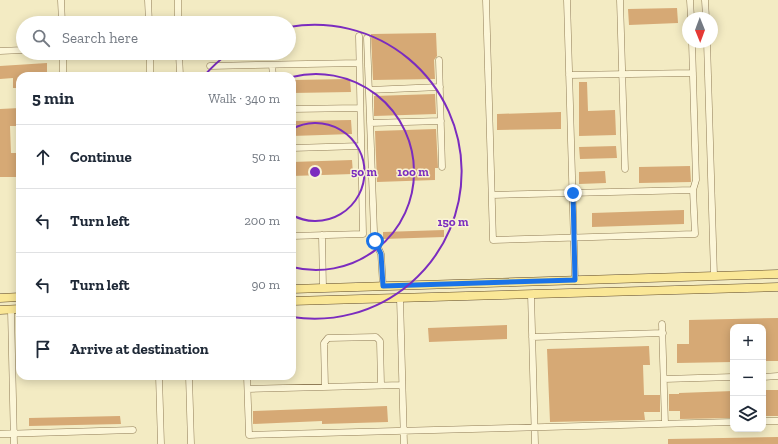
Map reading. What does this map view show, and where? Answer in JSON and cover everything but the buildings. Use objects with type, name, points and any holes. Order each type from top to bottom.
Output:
[{"type":"main road","points":[[296,289],[778,274]]},
{"type":"main road","points":[[296,301],[778,287]]},
{"type":"main road","points":[[0,298],[16,297]]},
{"type":"main road","points":[[0,310],[16,309]]},
{"type":"street","points":[[61,0],[62,16]]},
{"type":"street","points":[[148,0],[149,16]]},
{"type":"street","points":[[178,0],[178,16]]},
{"type":"street","points":[[486,0],[493,240],[695,234],[693,190],[696,180],[692,48]]},
{"type":"street","points":[[567,0],[575,280]]},
{"type":"street","points":[[620,0],[624,169]]},
{"type":"street","points":[[690,0],[691,12]]},
{"type":"street","points":[[706,0],[706,12]]},
{"type":"street","points":[[296,236],[363,234],[359,36]]},
{"type":"street","points":[[367,38],[374,232],[375,241],[381,254],[383,286]]},
{"type":"street","points":[[707,48],[714,276]]},
{"type":"street","points":[[0,51],[16,50]]},
{"type":"street","points":[[63,60],[63,72]]},
{"type":"street","points":[[150,60],[150,72]]},
{"type":"street","points":[[179,60],[180,72]]},
{"type":"street","points":[[439,60],[442,166]]},
{"type":"street","points":[[210,66],[359,63]]},
{"type":"street","points":[[272,65],[273,72]]},
{"type":"street","points":[[569,75],[693,73]]},
{"type":"street","points":[[368,90],[440,87]]},
{"type":"street","points":[[296,109],[360,108]]},
{"type":"street","points":[[370,123],[441,121]]},
{"type":"street","points":[[296,148],[361,146]]},
{"type":"street","points":[[492,195],[693,190]]},
{"type":"street","points":[[322,235],[323,288]]},
{"type":"street","points":[[531,294],[535,444]]},
{"type":"street","points":[[400,298],[404,444]]},
{"type":"street","points":[[11,310],[14,444]]},
{"type":"street","points":[[662,324],[665,424]]},
{"type":"street","points":[[532,337],[663,333]]},
{"type":"street","points":[[325,387],[324,343],[328,338],[376,337],[380,341],[382,385]]},
{"type":"street","points":[[766,377],[778,376]]},
{"type":"street","points":[[664,379],[730,378]]},
{"type":"street","points":[[159,380],[161,444]]},
{"type":"street","points":[[189,380],[191,444]]},
{"type":"street","points":[[247,380],[249,435],[730,422]]},
{"type":"street","points":[[248,389],[402,385]]},
{"type":"street","points":[[766,421],[778,420]]},
{"type":"street","points":[[0,434],[133,430]]},
{"type":"route","points":[[375,241],[381,254],[383,286],[575,280],[573,193]]}]
